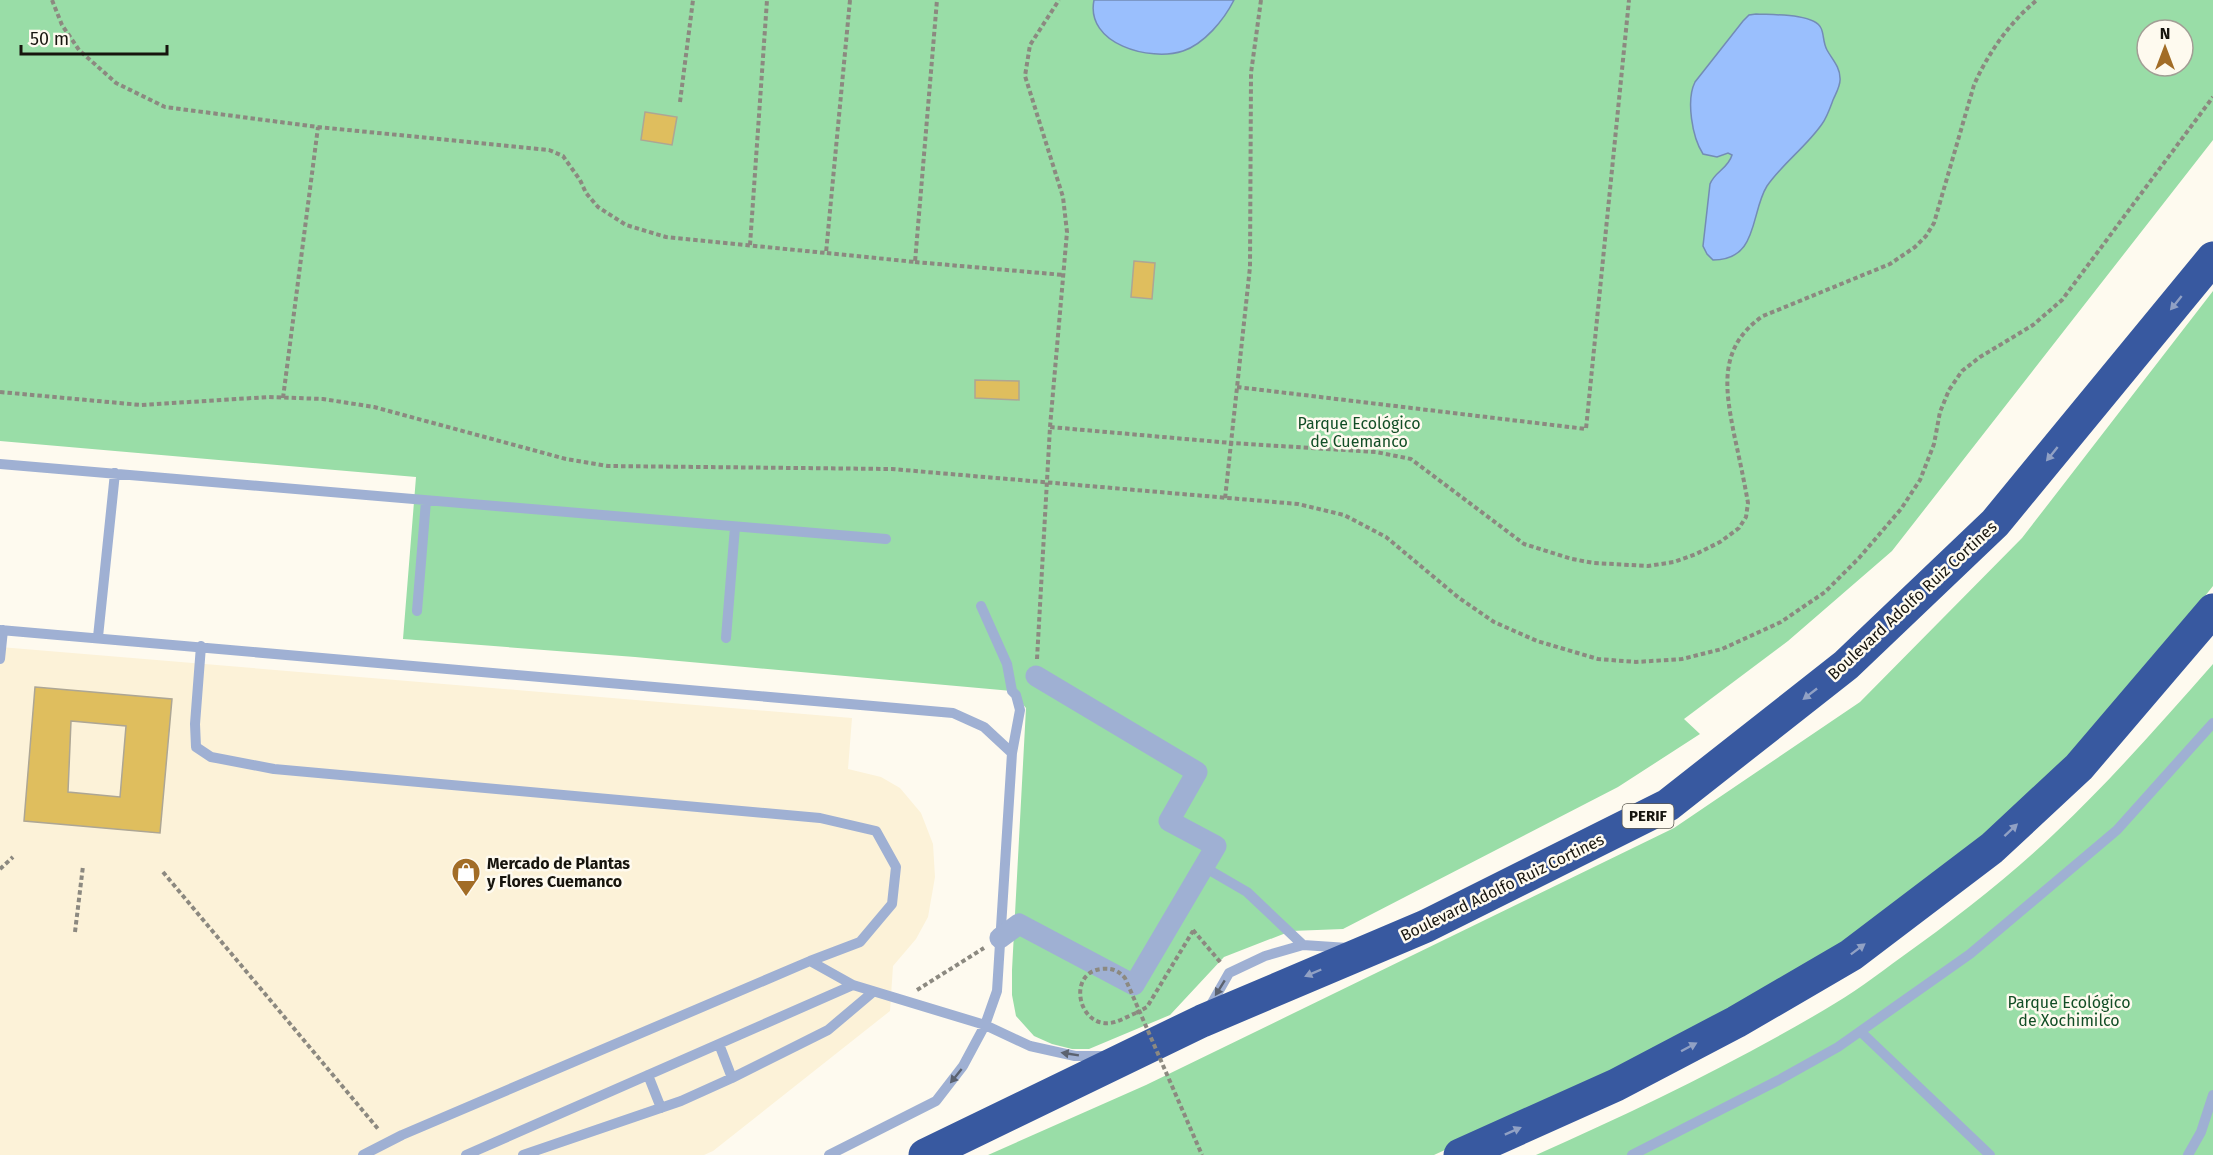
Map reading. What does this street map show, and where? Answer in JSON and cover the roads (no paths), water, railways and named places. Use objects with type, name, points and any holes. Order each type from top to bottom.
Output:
[{"type":"highway","name":"Boulevard Adolfo Ruiz Cortines","points":[[925,1155],[1202,1021],[1426,926],[1668,805],[1846,665],[1995,523],[2213,258]]},
{"type":"highway","points":[[1460,1155],[1616,1085],[1736,1022],[1851,955],[1992,848],[2079,767],[2213,610]]},
{"type":"street","points":[[1000,938],[1020,924],[1134,985],[1216,846],[1169,821],[1197,772],[1036,676]]},
{"type":"lane","points":[[0,464],[886,539]]},
{"type":"lane","points":[[98,637],[115,473]]},
{"type":"lane","points":[[417,611],[426,501]]},
{"type":"lane","points":[[726,638],[735,527]]},
{"type":"lane","points":[[829,1155],[936,1101],[963,1066],[985,1025],[997,991],[1012,753],[1020,710],[1016,695],[1012,691],[1007,664],[981,606]]},
{"type":"lane","points":[[0,659],[2,630],[953,713],[984,727],[1012,753]]},
{"type":"lane","points":[[201,646],[195,724],[196,747],[211,757],[274,769],[820,818],[876,831],[896,867],[892,904],[860,942],[810,961],[363,1155]]},
{"type":"lane","points":[[1632,1155],[1779,1080],[1861,1032],[1970,954],[2117,830],[2213,723]]},
{"type":"lane","points":[[1204,867],[1246,892],[1303,945]]},
{"type":"lane","points":[[1202,1021],[1229,973],[1265,956],[1303,945],[1370,949]]},
{"type":"lane","points":[[810,961],[853,985],[985,1025],[1030,1046],[1075,1056],[1128,1056]]},
{"type":"lane","points":[[466,1155],[853,985]]},
{"type":"lane","points":[[523,1155],[661,1108],[732,1078],[828,1030],[873,992]]},
{"type":"lane","points":[[1861,1032],[1990,1155]]},
{"type":"lane","points":[[719,1044],[732,1078]]},
{"type":"lane","points":[[648,1075],[661,1108]]},
{"type":"lane","points":[[2188,1155],[2201,1132],[2213,1095]]},
{"type":"water","points":[[1094,0],[1234,0],[1219,23],[1191,48],[1169,54],[1154,54],[1123,46],[1110,38],[1099,28],[1094,15]]},
{"type":"water","points":[[1749,15],[1801,17],[1817,23],[1822,30],[1826,47],[1839,70],[1840,83],[1822,124],[1767,186],[1746,244],[1728,258],[1713,260],[1703,246],[1710,184],[1728,164],[1732,155],[1728,153],[1717,157],[1703,154],[1691,118],[1692,90],[1695,82],[1743,21]]},
{"type":"place","name":"Mercado de Plantas y Flores Cuemanco","points":[[466,898]]},
{"type":"park label","name":"Parque Ecológico de Cuemanco","points":[[1359,432]]},
{"type":"park label","name":"Parque Ecológico de Xochimilco","points":[[2069,1011]]}]
